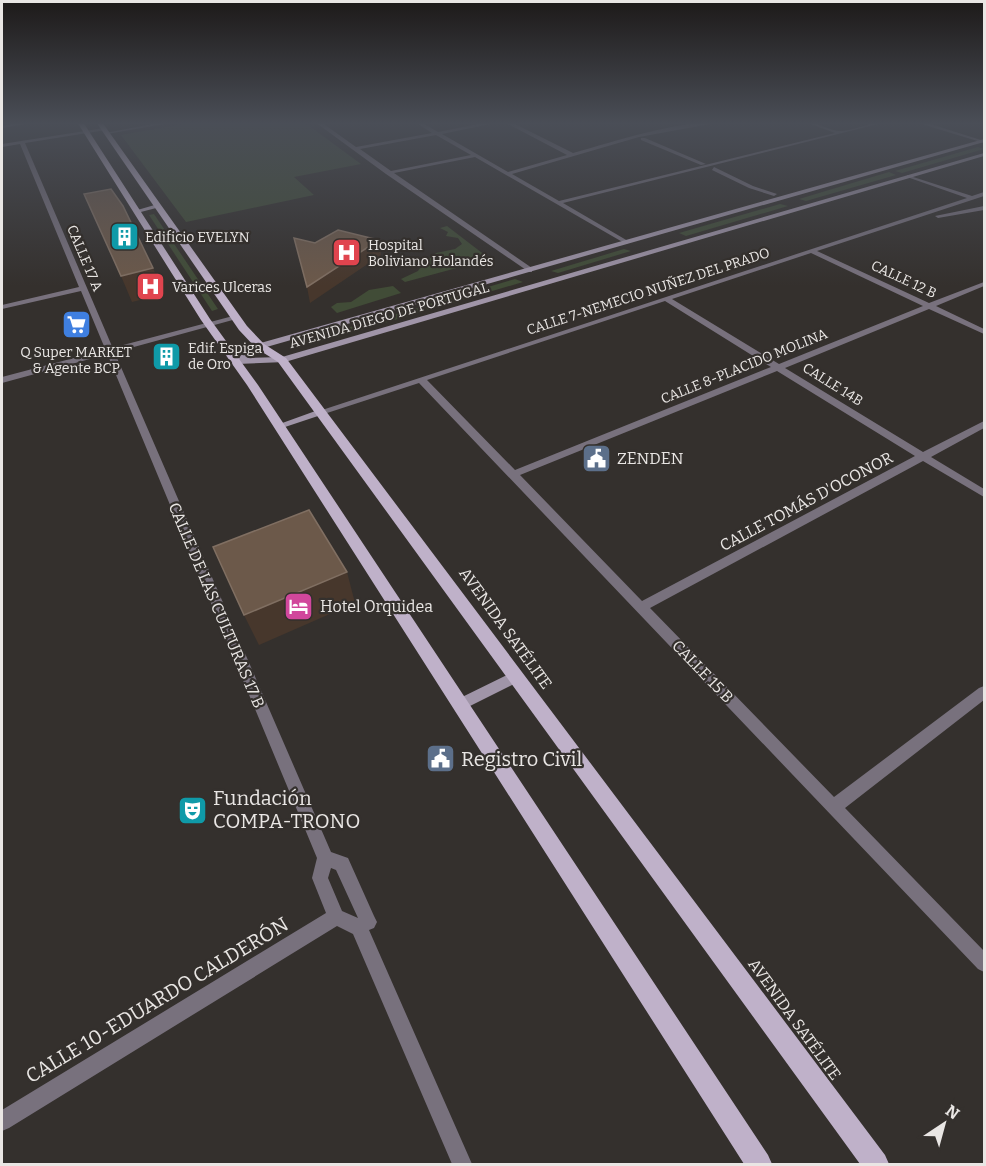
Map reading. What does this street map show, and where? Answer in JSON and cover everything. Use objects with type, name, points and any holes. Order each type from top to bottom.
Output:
[{"type":"main road","points":[[115,176],[759,1164]]},
{"type":"main road","name":"AVENIDA SATÉLITE","points":[[137,176],[236,318],[260,346],[282,360],[321,412],[876,1164]]},
{"type":"main road","name":"AVENIDA DIEGO DE PORTUGAL","points":[[237,362],[260,346],[860,176]]},
{"type":"main road","name":"AVENIDA DIEGO DE PORTUGAL","points":[[237,362],[282,360],[908,176]]},
{"type":"main road","points":[[783,198],[803,207]]},
{"type":"main road","points":[[137,211],[158,207]]},
{"type":"main road","points":[[626,242],[645,253]]},
{"type":"main road","points":[[529,270],[547,282]]},
{"type":"main road","points":[[279,426],[321,412]]},
{"type":"main road","points":[[461,704],[515,676]]},
{"type":"street","name":"CALLE 17 A","points":[[36,176],[110,351]]},
{"type":"street","points":[[393,176],[529,270]]},
{"type":"street","points":[[510,176],[626,242]]},
{"type":"street","points":[[558,203],[667,176]]},
{"type":"street","points":[[732,176],[744,184],[774,194]]},
{"type":"street","points":[[910,176],[984,201]]},
{"type":"street","name":"CALLE 7-NEMECIO NUÑEZ DEL PRADO","points":[[321,412],[984,194]]},
{"type":"street","points":[[872,231],[984,208]]},
{"type":"street","name":"CALLE 12 B","points":[[812,251],[984,332]]},
{"type":"street","name":"CALLE 8-PLACIDO MOLINA","points":[[514,474],[984,284]]},
{"type":"street","points":[[2,307],[83,288]]},
{"type":"street","name":"CALLE 14B","points":[[667,299],[984,494]]},
{"type":"street","points":[[2,380],[236,318]]},
{"type":"street","name":"CALLE DE LAS CULTURAS 17 B","points":[[110,351],[325,858]]},
{"type":"street","name":"CALLE 15 B","points":[[422,380],[984,963]]},
{"type":"street","name":"CALLE TOMÁS D'OCONOR","points":[[641,607],[984,424]]},
{"type":"street","points":[[834,807],[984,692]]},
{"type":"street","points":[[363,925],[336,917],[320,878],[325,858],[342,864],[363,925],[462,1164]]},
{"type":"street","name":"CALLE 10-EDUARDO CALDERÓN","points":[[2,1120],[336,917]]},
{"type":"green space","points":[[152,176],[297,176],[294,177],[314,195],[186,222]]},
{"type":"green space","points":[[874,176],[891,176],[806,201],[799,199]]},
{"type":"green space","points":[[780,204],[788,206],[686,236],[679,233]]},
{"type":"green space","points":[[154,214],[218,309],[212,311],[149,215]]},
{"type":"green space","points":[[447,226],[490,259],[405,282],[401,279],[418,271],[423,263],[436,253],[455,249],[462,244],[458,238],[446,236],[448,232],[440,228]]},
{"type":"green space","points":[[624,249],[631,251],[558,273],[551,271]]},
{"type":"green space","points":[[515,279],[523,282],[428,310],[423,306]]},
{"type":"green space","points":[[393,286],[401,293],[337,313],[331,307],[337,303],[351,302],[369,290]]},
{"type":"green space","points":[[417,308],[422,312],[309,345],[304,340]]},
{"type":"building","points":[[111,189],[123,206],[153,268],[121,276],[84,194]]},
{"type":"building","points":[[338,230],[379,240],[307,287],[294,238],[315,243]]},
{"type":"building","points":[[309,510],[347,572],[244,615],[213,547]]},
{"type":"place","name":"Edificio EVELYN","points":[[124,237]]},
{"type":"place","name":"Hospital Boliviano Holandés","points":[[347,253]]},
{"type":"place","name":"Varices Ulceras","points":[[151,287]]},
{"type":"place","name":"Q Super MARKET & Agente BCP","points":[[76,325]]},
{"type":"place","name":"Edif. Espiga de Oro","points":[[167,356]]},
{"type":"place","name":"ZENDEN","points":[[596,458]]},
{"type":"place","name":"Hotel Orquidea","points":[[299,606]]},
{"type":"place","name":"Registro Civil","points":[[440,759]]},
{"type":"place","name":"Fundación COMPA-TRONO","points":[[192,810]]}]
